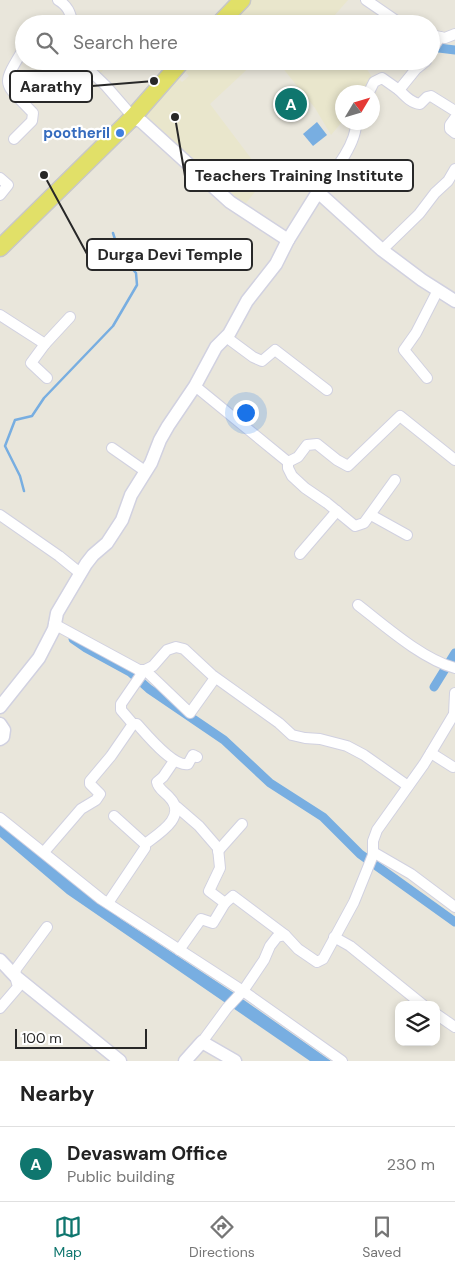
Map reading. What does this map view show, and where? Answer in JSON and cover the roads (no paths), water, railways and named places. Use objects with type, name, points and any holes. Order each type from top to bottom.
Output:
[{"type":"main road","points":[[228,15],[242,0]]},
{"type":"main road","points":[[0,248],[133,117],[174,70]]},
{"type":"street","points":[[58,0],[65,4],[71,15]]},
{"type":"street","points":[[366,0],[388,15]]},
{"type":"street","points":[[440,40],[455,34]]},
{"type":"street","points":[[14,139],[32,121],[33,112],[8,89],[4,80],[6,72],[15,60]]},
{"type":"street","points":[[89,70],[133,117],[149,128],[230,202],[288,240]]},
{"type":"street","points":[[399,90],[415,70]]},
{"type":"street","points":[[372,85],[374,82],[382,78],[417,104],[431,96],[455,111]]},
{"type":"street","points":[[455,118],[450,125],[450,129],[455,133]]},
{"type":"street","points":[[0,707],[39,658],[54,630],[57,613],[80,573],[93,555],[107,543],[122,520],[130,496],[150,463],[168,426],[216,347],[230,334],[247,301],[276,264],[288,240],[356,134],[356,130]]},
{"type":"street","points":[[382,250],[419,214],[455,169]]},
{"type":"street","points":[[0,178],[8,185],[0,195]]},
{"type":"street","points":[[318,192],[382,250],[422,280],[455,301]]},
{"type":"street","points":[[427,378],[404,350],[416,333],[438,290]]},
{"type":"street","points":[[0,315],[45,344]]},
{"type":"street","points":[[47,378],[31,363],[45,344],[70,317]]},
{"type":"street","points":[[226,337],[253,357],[262,361],[275,350],[327,390]]},
{"type":"street","points":[[194,386],[288,462]]},
{"type":"street","points":[[288,462],[298,457],[307,445],[317,444],[348,466],[400,416],[455,460]]},
{"type":"street","points":[[112,448],[145,471]]},
{"type":"street","points":[[288,462],[288,468],[292,476],[355,526],[364,524],[394,480]]},
{"type":"street","points":[[300,554],[337,511]]},
{"type":"street","points":[[0,515],[80,573]]},
{"type":"street","points":[[371,515],[407,535]]},
{"type":"street","points":[[358,604],[411,645],[441,664],[455,668]]},
{"type":"street","points":[[54,624],[140,675],[190,713],[216,678]]},
{"type":"street","points":[[197,757],[192,755],[188,764],[183,765],[174,761],[137,724],[133,724],[121,710],[121,704],[140,675],[157,664],[167,650],[176,647],[184,650],[216,678],[279,723],[292,735],[320,739],[347,746],[364,755],[408,786]]},
{"type":"street","points":[[180,950],[201,919],[213,923],[225,903],[233,896],[285,935],[298,949],[317,962],[323,959],[354,902],[371,857],[373,841],[377,830],[455,715],[455,693]]},
{"type":"street","points":[[0,724],[4,730],[3,737],[0,739]]},
{"type":"street","points":[[44,852],[81,809],[98,797],[99,792],[93,788],[90,781],[111,756],[133,724]]},
{"type":"street","points":[[431,753],[453,767]]},
{"type":"street","points":[[174,761],[163,777],[157,782],[158,786],[177,807],[199,826],[218,848],[220,868],[209,892],[225,903]]},
{"type":"street","points":[[108,903],[145,848],[145,844],[162,831],[177,814],[177,807]]},
{"type":"street","points":[[114,816],[145,844]]},
{"type":"street","points":[[0,818],[108,903],[243,990],[342,1061]]},
{"type":"street","points":[[218,851],[242,824]]},
{"type":"street","points":[[371,857],[411,874],[455,907]]},
{"type":"street","points":[[0,1008],[18,987],[15,976],[16,969],[47,927]]},
{"type":"street","points":[[185,1061],[243,990],[264,960],[277,936],[285,935]]},
{"type":"street","points":[[334,937],[350,946],[418,1001]]},
{"type":"street","points":[[0,960],[15,976],[120,1061]]},
{"type":"street","points":[[440,1017],[455,1027]]},
{"type":"street","points":[[202,1042],[235,1061]]},
{"type":"water","points":[[317,122],[327,135],[313,146],[303,134]]},
{"type":"water","points":[[0,823],[121,919],[234,993],[331,1061],[310,1061],[67,894],[0,837]]},
{"type":"waterway","points":[[440,48],[455,50]]},
{"type":"waterway","points":[[24,491],[20,476],[5,446],[15,420],[32,416],[44,398],[113,326],[137,285],[136,273],[120,255],[113,233]]},
{"type":"waterway","points":[[73,639],[130,672],[149,689],[224,740],[270,783],[323,817],[360,854],[455,922]]},
{"type":"waterway","points":[[434,687],[455,653]]},
{"type":"place","name":"Aarathy","points":[[154,81]]},
{"type":"place","name":"Devaswam Office","points":[[291,104]]},
{"type":"place","name":"Teachers Training Institute","points":[[175,117]]},
{"type":"place","name":"pootheril","points":[[120,133]]},
{"type":"place","name":"Durga Devi Temple","points":[[44,175]]}]
